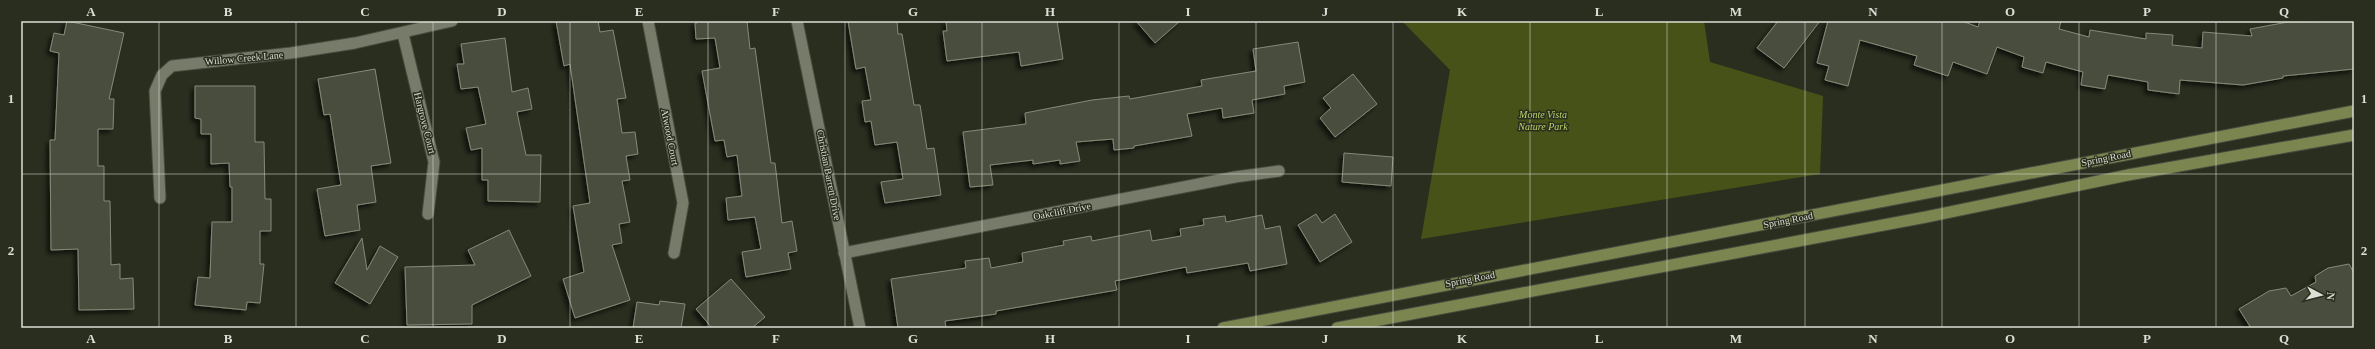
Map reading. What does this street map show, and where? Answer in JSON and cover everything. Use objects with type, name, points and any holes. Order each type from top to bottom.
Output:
[{"type":"main road","name":"Spring Road","points":[[1223,328],[2354,111]]},
{"type":"main road","points":[[1337,328],[2354,134]]},
{"type":"street","name":"Willow Creek Lane","points":[[160,198],[155,91],[162,75],[172,66],[291,53],[403,34],[452,21]]},
{"type":"street","name":"Atwood Court","points":[[648,21],[683,203],[674,253]]},
{"type":"street","name":"Christian Barrett Drive","points":[[797,21],[860,328]]},
{"type":"street","name":"Hargrove Court","points":[[403,34],[434,162],[428,214]]},
{"type":"street","name":"Oakcliff Drive","points":[[844,253],[1235,177],[1279,171]]},
{"type":"green space","name":"Monte Vista Nature Park","points":[[1402,21],[1704,21],[1710,62],[1823,96],[1820,174],[1421,239],[1450,70]]},
{"type":"building","points":[[67,21],[124,33],[109,99],[114,99],[113,129],[98,129],[98,166],[104,166],[104,201],[110,201],[111,265],[120,264],[120,279],[133,278],[134,309],[79,310],[78,249],[51,250],[50,140],[55,140],[59,53],[50,51],[54,33],[64,35]]},
{"type":"building","points":[[556,21],[598,21],[600,32],[613,30],[626,98],[617,99],[622,133],[635,132],[638,154],[626,156],[630,180],[622,181],[630,222],[619,224],[622,243],[612,245],[630,300],[575,318],[563,279],[584,272],[573,206],[590,203],[570,64],[564,66]]},
{"type":"building","points":[[697,21],[747,21],[750,49],[755,48],[771,163],[775,163],[782,223],[792,221],[797,251],[788,253],[791,269],[746,277],[742,252],[761,249],[755,217],[728,220],[726,198],[742,196],[737,155],[727,157],[724,140],[715,141],[702,71],[720,68],[715,38],[696,39],[695,23],[697,23]]},
{"type":"building","points":[[848,21],[897,21],[898,34],[902,34],[914,105],[920,105],[927,149],[934,148],[941,195],[885,203],[881,182],[903,179],[897,142],[875,145],[871,121],[865,122],[862,101],[871,100],[865,67],[856,69]]},
{"type":"building","points":[[946,21],[1057,21],[1063,59],[1021,66],[1019,52],[947,61],[943,31],[947,31]]},
{"type":"building","points":[[1136,21],[1180,21],[1155,43]]},
{"type":"building","points":[[1778,21],[1820,21],[1784,68],[1757,48]]},
{"type":"building","points":[[1828,21],[1962,21],[1978,27],[1980,21],[2061,21],[2059,29],[2089,37],[2090,30],[2146,39],[2146,33],[2173,35],[2172,45],[2202,48],[2203,32],[2252,36],[2250,29],[2288,22],[2354,21],[2354,69],[2283,76],[2283,78],[2243,85],[2180,80],[2179,94],[2148,90],[2148,82],[2108,75],[2105,89],[2081,85],[2083,72],[2046,62],[2043,73],[2022,67],[2024,57],[1997,47],[1987,74],[1953,62],[1948,76],[1914,65],[1917,56],[1860,40],[1848,86],[1825,80],[1829,66],[1817,63]]},
{"type":"building","points":[[505,38],[512,92],[528,88],[532,109],[517,112],[526,155],[541,155],[540,202],[488,201],[488,180],[482,180],[482,148],[471,150],[466,128],[486,124],[478,87],[461,89],[457,64],[464,64],[461,44]]},
{"type":"building","points":[[1298,42],[1305,82],[1284,86],[1285,94],[1252,100],[1254,113],[1223,118],[1222,108],[1187,114],[1192,136],[1134,146],[1134,148],[1114,150],[1113,139],[1076,142],[1080,161],[1060,164],[1060,160],[1033,164],[1033,160],[990,165],[993,185],[970,187],[963,132],[1026,124],[1025,113],[1092,100],[1129,96],[1130,99],[1202,86],[1201,80],[1256,71],[1253,49]]},
{"type":"building","points":[[375,69],[391,163],[371,166],[376,202],[357,205],[360,230],[325,236],[317,189],[341,185],[330,114],[324,115],[318,79]]},
{"type":"building","points":[[1353,74],[1377,104],[1335,137],[1320,118],[1331,108],[1323,98]]},
{"type":"building","points":[[195,86],[255,86],[255,142],[264,142],[265,199],[271,199],[271,231],[260,231],[260,264],[264,264],[260,303],[247,302],[246,310],[195,305],[198,277],[210,278],[212,222],[232,222],[232,187],[230,187],[229,163],[211,164],[211,134],[201,134],[201,119],[195,118]]},
{"type":"building","points":[[1344,153],[1393,157],[1391,186],[1342,182]]},
{"type":"building","points":[[1316,214],[1322,223],[1335,214],[1352,242],[1320,262],[1298,225]]},
{"type":"building","points":[[1262,215],[1265,229],[1280,226],[1287,264],[1250,271],[1248,263],[1187,273],[1186,267],[1115,281],[1117,290],[996,311],[996,314],[945,321],[946,328],[898,328],[891,279],[966,268],[965,261],[989,258],[991,268],[1023,262],[1022,253],[1064,245],[1063,241],[1091,236],[1092,241],[1150,230],[1152,241],[1181,236],[1180,229],[1204,225],[1203,219],[1225,216],[1226,222]]},
{"type":"building","points":[[509,230],[531,276],[472,305],[472,324],[407,325],[405,267],[475,265],[468,250]]},
{"type":"building","points":[[362,238],[367,270],[380,246],[398,257],[370,304],[335,283]]},
{"type":"building","points":[[2349,264],[2354,273],[2354,328],[2251,328],[2239,309],[2269,291],[2286,288],[2291,296],[2316,282],[2315,276],[2328,268]]},
{"type":"building","points":[[731,279],[765,317],[752,328],[712,328],[696,309]]},
{"type":"building","points":[[660,301],[685,304],[681,328],[633,328],[637,302],[659,305]]}]
